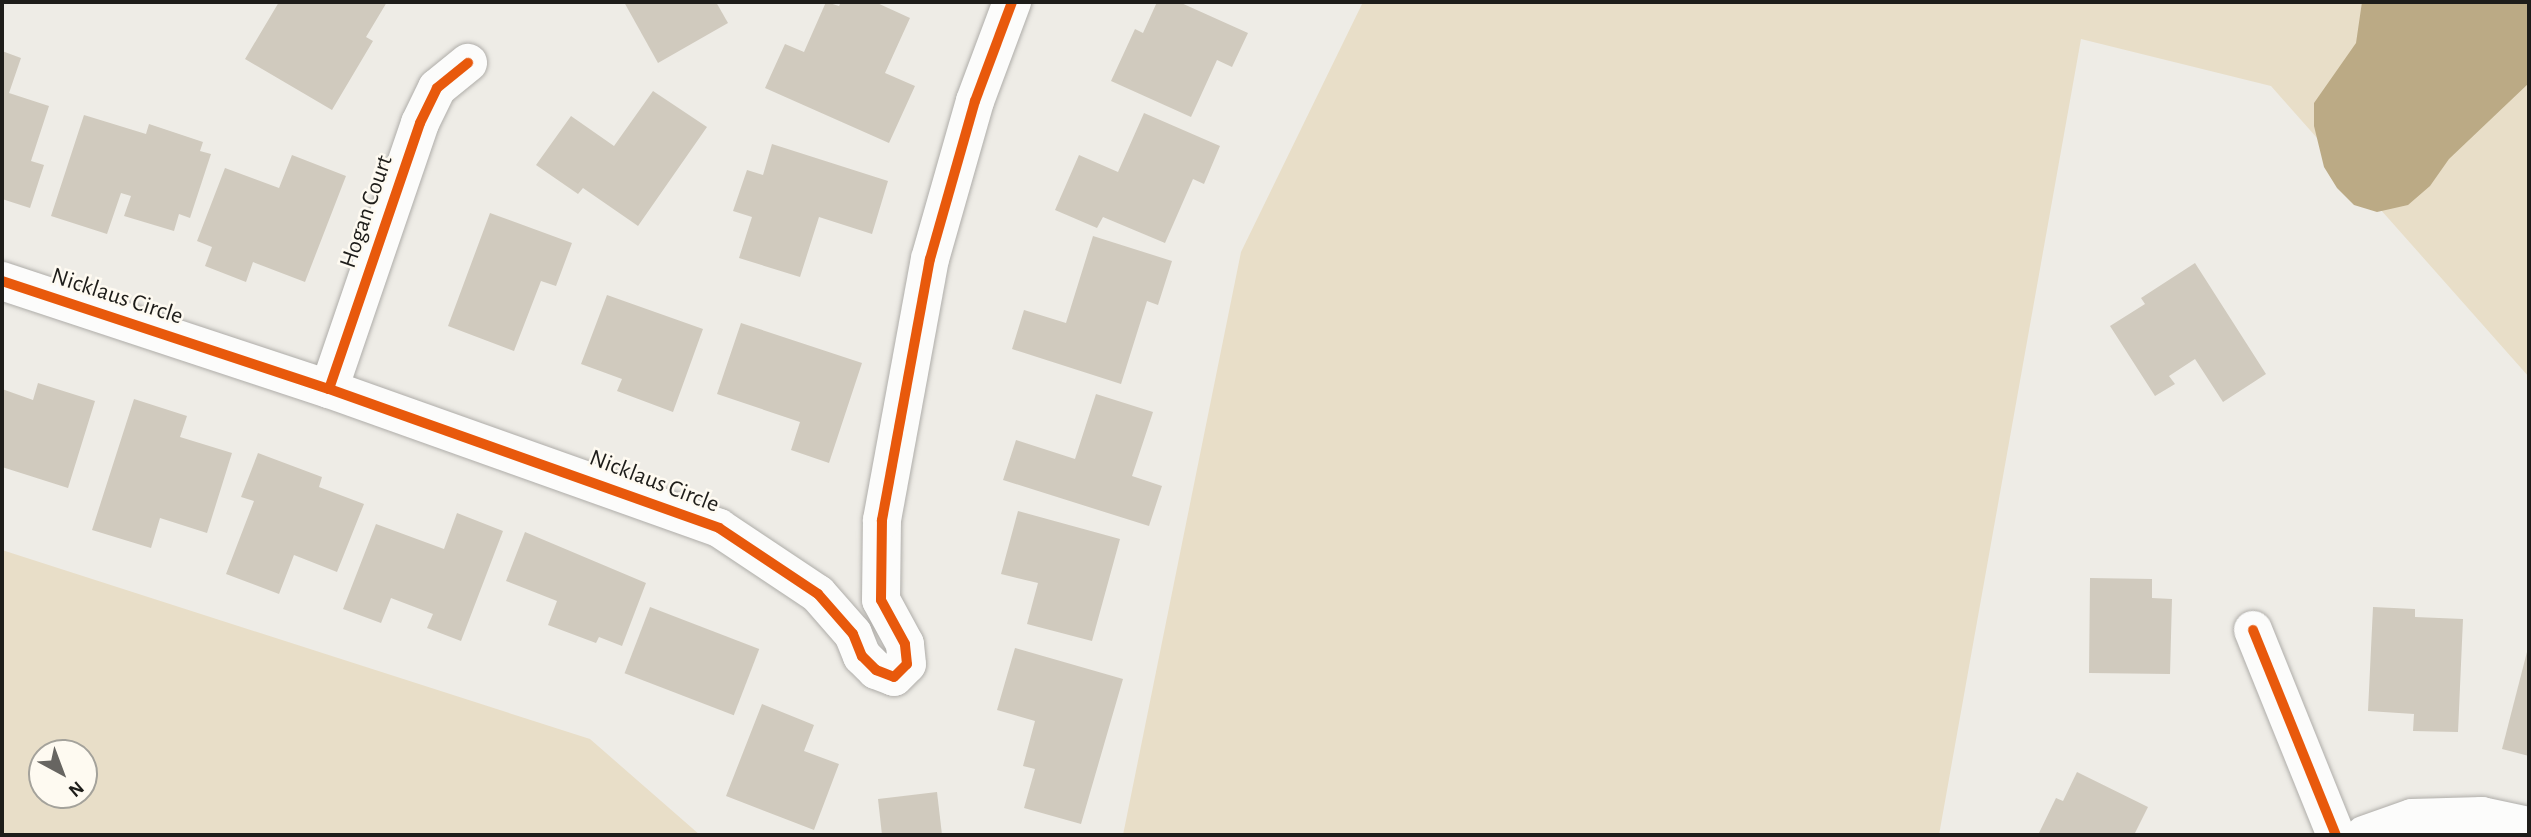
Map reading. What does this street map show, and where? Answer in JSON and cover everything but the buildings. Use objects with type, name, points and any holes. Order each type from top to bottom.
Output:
[{"type":"street","name":"Nicklaus Circle","points":[[2,281],[329,389],[719,528],[818,594],[853,634],[862,656],[876,670],[894,677],[907,664],[905,644],[881,600],[882,520],[930,258],[975,101],[1012,2]]},
{"type":"street","name":"Hogan Court","points":[[329,389],[420,123],[437,88],[468,63]]},
{"type":"street","points":[[2253,630],[2336,835]]},
{"type":"street","points":[[2364,835],[2412,818],[2482,816],[2529,825]]},
{"type":"shaded area","points":[[1363,2],[2529,2],[2529,377],[2271,86],[2081,39],[1939,835],[1123,835],[1241,252]]},
{"type":"shaded area","points":[[2362,2],[2529,2],[2529,83],[2449,159],[2430,186],[2408,205],[2377,212],[2354,205],[2337,188],[2324,167],[2314,126],[2314,103],[2356,43]]},
{"type":"shaded area","points":[[2,550],[590,739],[700,835],[2,835]]},
{"type":"cycle path","points":[[2,281],[329,389],[719,528],[818,594],[853,634],[862,656],[876,670],[894,677],[907,664],[905,644],[881,600],[882,520],[930,259],[975,101],[1012,2]]},
{"type":"cycle path","points":[[329,389],[420,123],[437,88],[468,63]]},
{"type":"cycle path","points":[[2253,630],[2336,835]]}]
